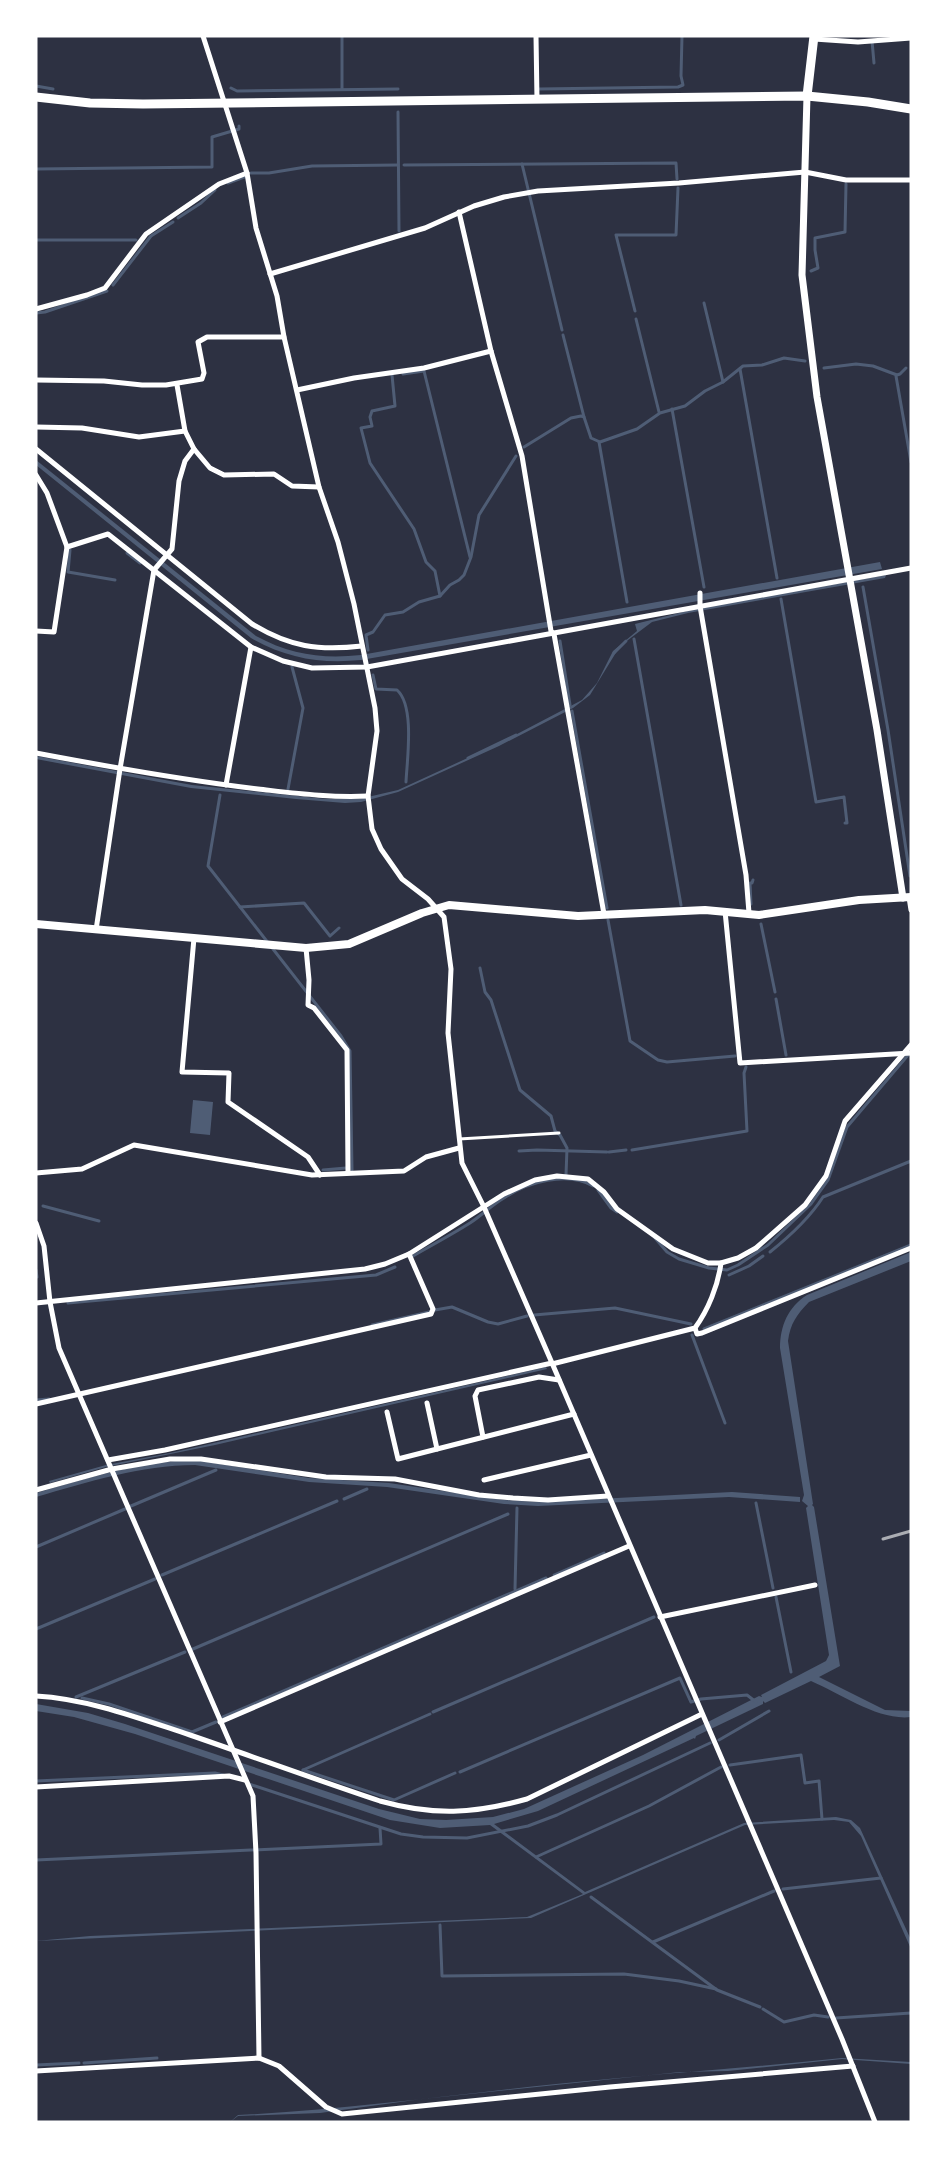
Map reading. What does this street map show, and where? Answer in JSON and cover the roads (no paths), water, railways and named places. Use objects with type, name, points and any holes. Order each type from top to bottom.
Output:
[{"type":"main road","points":[[807,96],[814,38]]},
{"type":"main road","points":[[36,97],[90,103],[225,103],[807,96],[911,109]]},
{"type":"main road","points":[[36,924],[306,948],[349,944],[449,905],[578,916],[724,911],[749,912],[759,915],[860,900],[908,897]]},
{"type":"street","points":[[203,36],[246,173],[256,228],[276,296],[319,487],[338,542],[354,604],[375,708],[377,731],[368,796],[372,829],[381,849],[402,879],[437,908],[444,917],[451,969],[448,1032],[462,1163],[484,1207],[574,1414],[875,2122]]},
{"type":"street","points":[[536,36],[537,100]]},
{"type":"street","points":[[814,38],[858,42],[911,38]]},
{"type":"street","points":[[807,96],[802,275],[817,397],[911,910]]},
{"type":"street","points":[[270,274],[425,228],[459,212],[504,197],[539,191],[679,183],[805,172],[846,180],[911,180]]},
{"type":"street","points":[[36,309],[105,288],[146,234],[219,184],[246,173]]},
{"type":"street","points":[[459,212],[491,351],[522,456],[604,914]]},
{"type":"street","points":[[36,380],[177,385],[202,379],[204,373],[198,342],[207,337],[284,337]]},
{"type":"street","points":[[297,390],[378,374],[424,368],[491,351]]},
{"type":"street","points":[[177,385],[185,431],[194,449],[210,468],[224,475],[274,474],[292,486],[319,487]]},
{"type":"street","points":[[36,427],[82,428],[139,437],[185,431]]},
{"type":"street","points":[[36,449],[252,624],[293,645],[362,649]]},
{"type":"street","points":[[96,930],[120,769],[155,568],[172,549],[179,481],[185,461],[194,449]]},
{"type":"street","points":[[36,475],[47,493],[67,547],[54,632],[36,631]]},
{"type":"street","points":[[67,547],[108,534],[155,568],[251,647],[283,661],[312,668],[366,664],[553,633],[911,568]]},
{"type":"street","points":[[700,593],[700,605],[746,874],[749,912]]},
{"type":"street","points":[[226,785],[251,647]]},
{"type":"street","points":[[36,753],[120,769],[226,785],[300,794],[368,796]]},
{"type":"street","points":[[724,911],[740,1063],[911,1053]]},
{"type":"street","points":[[194,938],[182,1072],[230,1073],[228,1102],[308,1157],[320,1175]]},
{"type":"street","points":[[306,948],[309,980],[308,1005],[314,1008],[347,1050],[348,1172]]},
{"type":"street","points":[[36,1303],[365,1269],[409,1254],[504,1194],[536,1180],[557,1176],[588,1179],[604,1192],[617,1209],[673,1249],[708,1263],[721,1263],[738,1258],[756,1248],[805,1204],[826,1176],[845,1121],[911,1045]]},
{"type":"street","points":[[36,1173],[82,1169],[128,1147],[142,1145],[289,1173],[320,1175],[404,1171],[426,1157],[459,1148]]},
{"type":"street","points":[[36,1223],[44,1246],[50,1302],[59,1347],[253,1796],[259,2058]]},
{"type":"street","points":[[695,1328],[697,1334],[702,1333],[911,1248]]},
{"type":"street","points":[[36,1404],[80,1396],[431,1314],[433,1309],[409,1254]]},
{"type":"street","points":[[108,1460],[176,1447],[552,1363],[695,1328],[703,1317],[719,1276],[721,1263]]},
{"type":"street","points":[[483,1437],[475,1396],[478,1390],[539,1377],[559,1380]]},
{"type":"street","points":[[427,1403],[437,1449]]},
{"type":"street","points":[[387,1412],[398,1459],[574,1414]]},
{"type":"street","points":[[484,1480],[591,1455]]},
{"type":"street","points":[[36,1490],[112,1469],[170,1459],[201,1459],[326,1477],[394,1479],[479,1495],[548,1500],[608,1496]]},
{"type":"street","points":[[220,1722],[629,1546]]},
{"type":"street","points":[[660,1617],[815,1585]]},
{"type":"street","points":[[36,1696],[57,1697],[102,1708],[380,1802],[411,1809],[465,1811],[497,1807],[526,1799],[702,1714]]},
{"type":"street","points":[[36,1787],[243,1777]]},
{"type":"street","points":[[36,2071],[259,2058],[279,2066],[326,2107],[342,2114],[610,2087],[853,2066]]},
{"type":"lane","points":[[459,1139],[560,1132]]},
{"type":"water","points":[[36,460],[256,636],[282,648],[320,656],[361,655],[880,562],[882,569],[361,660],[317,660],[290,655],[251,638],[36,465]]},
{"type":"water","points":[[886,575],[885,578],[688,613],[652,622],[620,646],[590,695],[573,708],[499,746],[398,792],[361,802],[296,799],[191,788],[36,759],[36,756],[192,785],[326,799],[359,799],[398,790],[498,744],[582,700],[597,683],[613,651],[637,631],[635,624],[695,609]]},
{"type":"water","points":[[193,1100],[213,1102],[210,1135],[190,1133]]},
{"type":"water","points":[[911,1252],[911,1261],[809,1302],[790,1329],[788,1341],[812,1505],[840,1666],[819,1677],[885,1710],[911,1711],[911,1717],[886,1715],[873,1711],[811,1681],[765,1703],[763,1701],[763,1704],[696,1736],[695,1739],[538,1811],[494,1824],[585,1892],[744,1823],[836,1817],[851,1820],[860,1828],[911,1940],[911,1949],[861,1836],[849,1822],[834,1820],[745,1825],[531,1918],[36,1941],[90,1936],[527,1917],[583,1894],[490,1825],[440,1828],[390,1820],[135,1734],[74,1717],[36,1711],[36,1704],[88,1713],[125,1724],[379,1809],[420,1819],[446,1820],[493,1817],[524,1809],[643,1755],[759,1696],[762,1697],[761,1695],[826,1661],[829,1655],[806,1508],[808,1506],[802,1501],[804,1495],[780,1348],[786,1318],[795,1305],[807,1295]]},
{"type":"water","points":[[546,1367],[547,1369],[215,1445],[106,1467],[50,1483],[49,1481],[106,1465],[170,1453]]},
{"type":"water","points":[[195,1460],[309,1478],[389,1483],[504,1500],[540,1502],[732,1492],[800,1497],[800,1502],[729,1497],[538,1506],[504,1504],[387,1487],[309,1482],[195,1465],[135,1471],[36,1497],[36,1493],[115,1471],[155,1463]]},
{"type":"water","points":[[842,2058],[911,2062],[911,2064],[842,2059],[728,2071],[690,2072]]},
{"type":"water","points":[[647,2075],[422,2099],[320,2113],[238,2116],[230,2122],[238,2115],[357,2106],[556,2084]]},
{"type":"waterway","points":[[342,36],[342,89]]},
{"type":"waterway","points":[[539,89],[678,87],[683,85],[681,76],[682,36]]},
{"type":"waterway","points":[[872,41],[874,63]]},
{"type":"waterway","points":[[36,86],[53,89]]},
{"type":"waterway","points":[[231,88],[237,91],[398,89]]},
{"type":"waterway","points":[[398,112],[399,231]]},
{"type":"waterway","points":[[36,169],[212,167],[212,137],[239,129],[239,126]]},
{"type":"waterway","points":[[404,165],[676,163],[677,179]]},
{"type":"waterway","points":[[522,164],[562,330]]},
{"type":"waterway","points":[[251,173],[269,173],[312,166],[398,165]]},
{"type":"waterway","points":[[228,183],[247,176]]},
{"type":"waterway","points":[[811,271],[818,268],[815,238],[845,232],[846,184]]},
{"type":"waterway","points":[[635,311],[616,235],[676,235],[678,188]]},
{"type":"waterway","points":[[178,218],[201,203],[215,190]]},
{"type":"waterway","points":[[113,285],[151,236],[173,222]]},
{"type":"waterway","points":[[36,240],[136,240]]},
{"type":"waterway","points":[[36,313],[107,291]]},
{"type":"waterway","points":[[704,303],[723,382]]},
{"type":"waterway","points":[[636,319],[659,412]]},
{"type":"waterway","points":[[563,335],[584,417]]},
{"type":"waterway","points":[[524,447],[571,418],[581,416],[584,417],[591,438],[600,442],[637,429],[660,413],[685,406],[705,391],[723,382],[743,366],[762,365],[784,358],[805,361]]},
{"type":"waterway","points":[[824,368],[856,364],[873,366],[897,375],[906,368]]},
{"type":"waterway","points":[[740,369],[777,578]]},
{"type":"waterway","points":[[403,374],[424,371],[470,557]]},
{"type":"waterway","points":[[392,375],[395,406],[372,411],[370,417],[372,426],[361,428],[370,463],[414,529],[426,562],[435,571],[440,596]]},
{"type":"waterway","points":[[896,376],[911,462]]},
{"type":"waterway","points":[[672,409],[704,587]]},
{"type":"waterway","points":[[599,442],[627,602]]},
{"type":"waterway","points":[[368,650],[366,635],[373,632],[385,615],[403,612],[419,602],[440,596],[464,575],[471,557],[479,515],[516,456]]},
{"type":"waterway","points":[[70,550],[68,572],[115,580]]},
{"type":"waterway","points":[[127,553],[140,563]]},
{"type":"waterway","points":[[863,587],[910,876]]},
{"type":"waterway","points":[[781,599],[816,802],[844,797],[847,823],[845,823]]},
{"type":"waterway","points":[[634,639],[681,905]]},
{"type":"waterway","points":[[560,641],[570,705]]},
{"type":"waterway","points":[[614,653],[626,641]]},
{"type":"waterway","points":[[288,789],[303,708],[292,667]]},
{"type":"waterway","points":[[373,675],[376,689],[397,690],[403,698],[409,734],[406,782]]},
{"type":"waterway","points":[[572,711],[607,908]]},
{"type":"waterway","points":[[468,758],[516,735]]},
{"type":"waterway","points":[[220,795],[208,866],[341,1036],[350,1051],[352,1170]]},
{"type":"waterway","points":[[751,904],[750,883],[753,880]]},
{"type":"waterway","points":[[240,907],[304,903],[330,936],[339,928]]},
{"type":"waterway","points":[[608,920],[630,1041],[658,1060],[667,1062],[735,1056]]},
{"type":"waterway","points":[[761,924],[775,992]]},
{"type":"waterway","points":[[480,968],[485,992],[491,1000],[520,1090],[551,1116],[555,1131],[567,1148],[566,1175]]},
{"type":"waterway","points":[[776,999],[786,1055]]},
{"type":"waterway","points":[[655,1238],[667,1252],[679,1259],[709,1268],[727,1270],[768,1245],[811,1204],[828,1180],[847,1127],[909,1054]]},
{"type":"waterway","points":[[632,1150],[747,1131],[744,1073],[746,1067]]},
{"type":"waterway","points":[[609,1152],[626,1150]]},
{"type":"waterway","points":[[519,1151],[607,1152]]},
{"type":"waterway","points":[[770,1252],[799,1227],[823,1197],[911,1161]]},
{"type":"waterway","points":[[323,1170],[346,1168]]},
{"type":"waterway","points":[[413,1256],[524,1187],[560,1179],[572,1179],[593,1186]]},
{"type":"waterway","points":[[598,1190],[611,1208],[617,1212]]},
{"type":"waterway","points":[[43,1206],[99,1221]]},
{"type":"waterway","points":[[704,1329],[911,1245]]},
{"type":"waterway","points":[[729,1275],[749,1266],[763,1256]]},
{"type":"waterway","points":[[68,1303],[376,1275],[395,1267]]},
{"type":"waterway","points":[[36,1270],[37,1277]]},
{"type":"waterway","points":[[435,1310],[452,1307],[498,1324],[527,1316]]},
{"type":"waterway","points":[[534,1315],[615,1308],[691,1324]]},
{"type":"waterway","points":[[372,1325],[429,1312]]},
{"type":"waterway","points":[[692,1335],[725,1423]]},
{"type":"waterway","points":[[36,1400],[49,1399]]},
{"type":"waterway","points":[[131,1506],[216,1470]]},
{"type":"waterway","points":[[344,1499],[367,1489]]},
{"type":"waterway","points":[[162,1575],[337,1501]]},
{"type":"waterway","points":[[756,1503],[773,1588]]},
{"type":"waterway","points":[[515,1589],[517,1508]]},
{"type":"waterway","points":[[36,1547],[125,1509]]},
{"type":"waterway","points":[[193,1649],[508,1514]]},
{"type":"waterway","points":[[554,1575],[604,1553]]},
{"type":"waterway","points":[[223,1717],[546,1578]]},
{"type":"waterway","points":[[36,1629],[155,1579]]},
{"type":"waterway","points":[[776,1597],[791,1672]]},
{"type":"waterway","points":[[433,1712],[654,1617]]},
{"type":"waterway","points":[[76,1697],[185,1652]]},
{"type":"waterway","points":[[460,1772],[680,1678],[691,1702],[747,1695],[756,1702]]},
{"type":"waterway","points":[[82,1698],[109,1704],[192,1732],[216,1722]]},
{"type":"waterway","points":[[719,1740],[769,1711]]},
{"type":"waterway","points":[[303,1770],[430,1714]]},
{"type":"waterway","points":[[249,1784],[401,1834],[467,1838],[528,1826],[557,1815],[710,1743]]},
{"type":"waterway","points":[[730,1765],[801,1755],[805,1783],[819,1781],[822,1819]]},
{"type":"waterway","points":[[536,1857],[649,1806],[721,1767]]},
{"type":"waterway","points":[[303,1770],[394,1800],[455,1773]]},
{"type":"waterway","points":[[36,1781],[215,1773],[223,1775]]},
{"type":"waterway","points":[[36,1860],[381,1844],[380,1828]]},
{"type":"waterway","points":[[783,1889],[881,1878]]},
{"type":"waterway","points":[[653,1942],[774,1891]]},
{"type":"waterway","points":[[591,1897],[717,1990],[760,2007]]},
{"type":"waterway","points":[[440,1925],[442,1976],[624,1974],[679,1981],[716,1989]]},
{"type":"waterway","points":[[763,2009],[784,2022],[814,2015],[828,2017]]},
{"type":"waterway","points":[[836,2018],[911,2013]]},
{"type":"waterway","points":[[84,2063],[157,2058]]},
{"type":"waterway","points":[[36,2065],[79,2063]]},
{"type":"railway","points":[[883,1539],[911,1531]]}]
